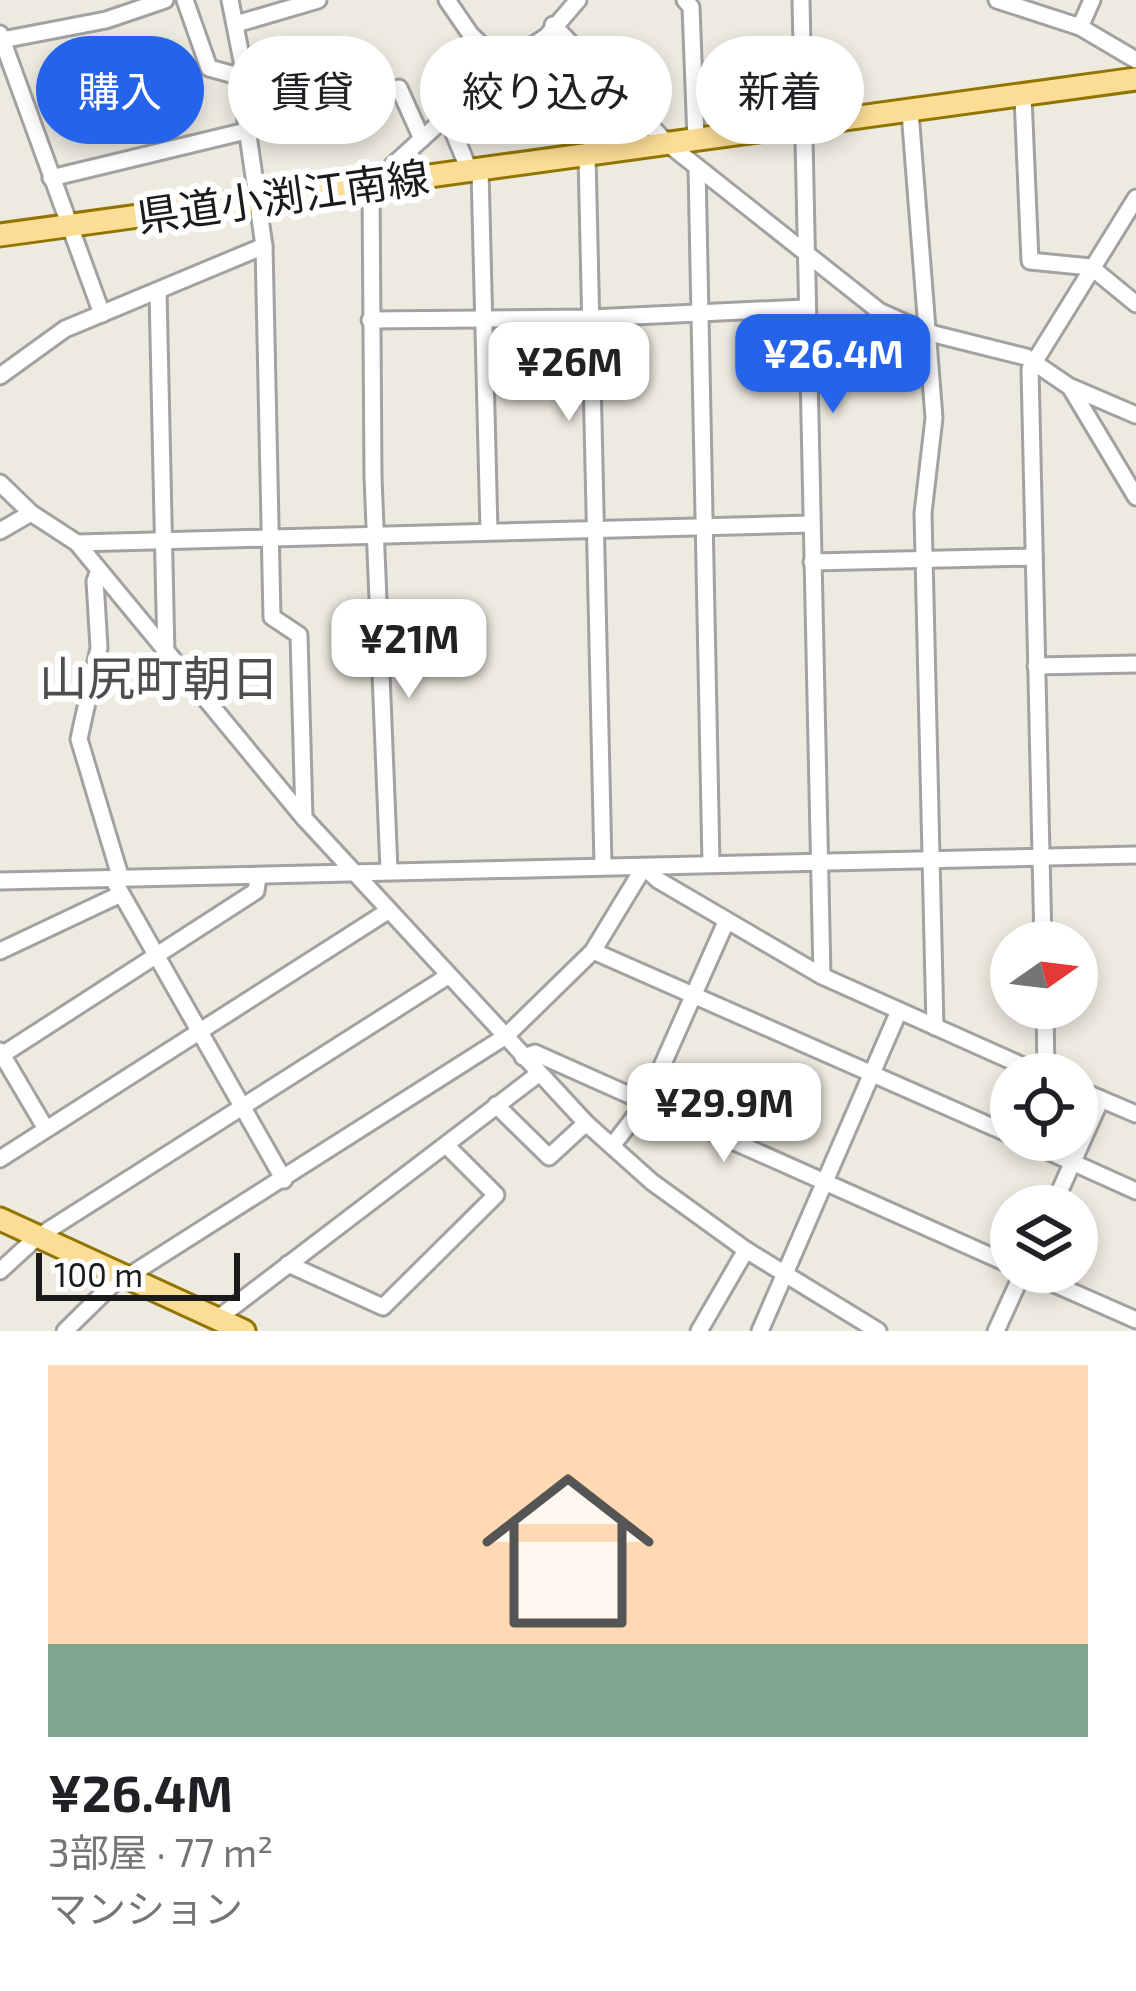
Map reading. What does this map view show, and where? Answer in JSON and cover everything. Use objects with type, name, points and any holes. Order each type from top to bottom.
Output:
[{"type":"main road","name":"県道小渕江南線","points":[[864,118],[1136,79]]},
{"type":"main road","name":"県道小渕江南線","points":[[672,142],[696,140]]},
{"type":"main road","name":"県道小渕江南線","points":[[0,235],[660,144]]},
{"type":"main road","points":[[0,1219],[242,1331]]},
{"type":"street","points":[[102,314],[1,37],[106,20],[165,0]]},
{"type":"street","points":[[185,0],[208,68],[228,73]]},
{"type":"street","points":[[230,0],[237,36]]},
{"type":"street","points":[[236,24],[319,0]]},
{"type":"street","points":[[447,0],[473,36]]},
{"type":"street","points":[[547,36],[578,0]]},
{"type":"street","points":[[685,0],[691,7],[696,140]]},
{"type":"street","points":[[801,0],[802,36]]},
{"type":"street","points":[[997,0],[1080,27],[1136,60]]},
{"type":"street","points":[[1080,27],[1092,0]]},
{"type":"street","points":[[553,25],[564,36]]},
{"type":"street","points":[[396,89],[420,135]]},
{"type":"street","points":[[1023,97],[1030,261],[1091,267],[1136,304]]},
{"type":"street","points":[[910,112],[934,418],[923,513],[935,1027]]},
{"type":"street","points":[[51,178],[228,135]]},
{"type":"street","points":[[389,871],[370,320],[381,184],[392,166],[420,141]]},
{"type":"street","points":[[248,144],[264,246],[272,617],[299,634],[304,818]]},
{"type":"street","points":[[461,144],[475,171],[489,531]]},
{"type":"street","points":[[668,144],[879,311],[928,332],[1036,363],[1070,387],[1136,415]]},
{"type":"street","points":[[805,144],[804,308],[822,976]]},
{"type":"street","points":[[587,155],[603,866]]},
{"type":"street","points":[[697,166],[711,864]]},
{"type":"street","points":[[1042,921],[1030,369],[1136,198]]},
{"type":"street","points":[[0,376],[65,328],[264,246]]},
{"type":"street","points":[[158,292],[166,655]]},
{"type":"street","points":[[370,320],[591,319],[804,308]]},
{"type":"street","points":[[1070,387],[1136,497]]},
{"type":"street","points":[[0,483],[31,513],[77,543],[304,818],[586,1123],[746,1250],[878,1331]]},
{"type":"street","points":[[0,531],[31,513]]},
{"type":"street","points":[[77,543],[811,524]]},
{"type":"street","points":[[812,562],[1034,556]]},
{"type":"street","points":[[99,570],[94,580],[99,648],[79,740],[118,884],[284,1180]]},
{"type":"street","points":[[1036,666],[1136,664]]},
{"type":"street","points":[[0,881],[118,884],[389,871],[1136,855]]},
{"type":"street","points":[[644,867],[726,922],[822,976],[995,1053]]},
{"type":"street","points":[[65,1331],[124,1276],[284,1180],[506,1036],[593,951],[644,867]]},
{"type":"street","points":[[46,1130],[1,1053],[256,891],[258,877]]},
{"type":"street","points":[[0,951],[118,884]]},
{"type":"street","points":[[0,1159],[388,911]]},
{"type":"street","points":[[612,1146],[646,1102],[726,922]]},
{"type":"street","points":[[593,951],[990,1126]]},
{"type":"street","points":[[0,1271],[36,1238],[448,976]]},
{"type":"street","points":[[760,1331],[899,1011]]},
{"type":"street","points":[[523,1057],[535,1053],[990,1256]]},
{"type":"street","points":[[217,1318],[537,1075]]},
{"type":"street","points":[[1098,1098],[1136,1114]]},
{"type":"street","points":[[1062,1185],[1101,1099]]},
{"type":"street","points":[[496,1106],[549,1157],[586,1123]]},
{"type":"street","points":[[288,1264],[383,1307],[496,1195],[447,1145]]},
{"type":"street","points":[[1072,1162],[1136,1191]]},
{"type":"street","points":[[699,1331],[746,1250]]},
{"type":"street","points":[[996,1331],[1015,1293]]},
{"type":"street","points":[[1074,1293],[1136,1320]]},
{"type":"district","name":"山尻町朝日","points":[[159,679]]}]
